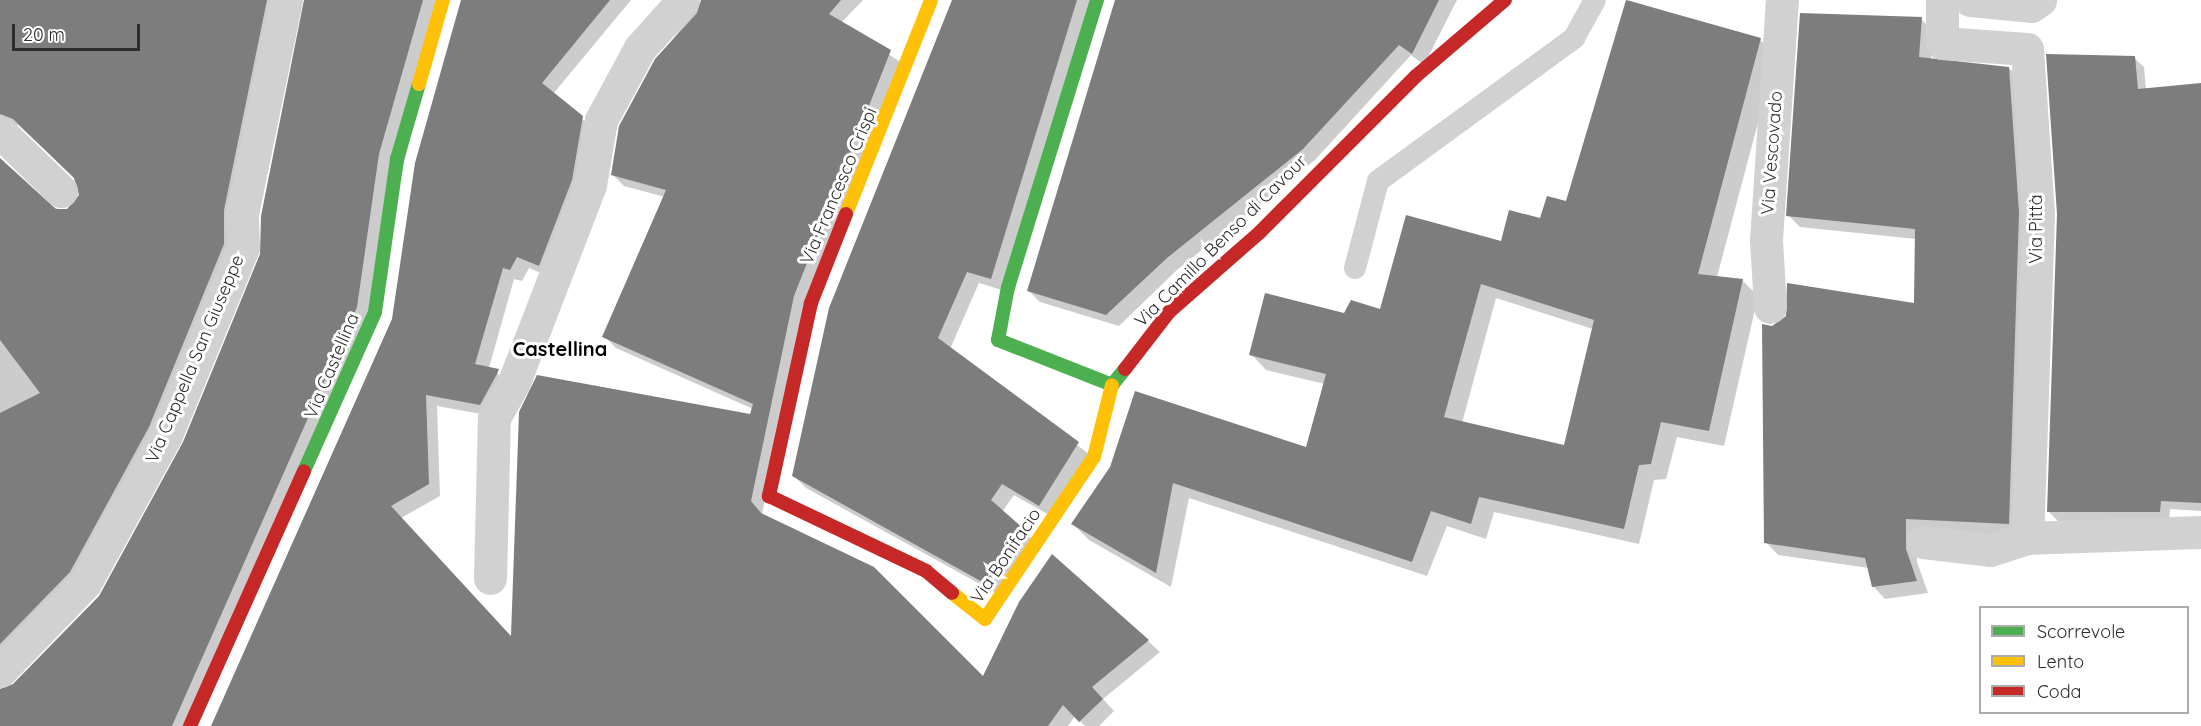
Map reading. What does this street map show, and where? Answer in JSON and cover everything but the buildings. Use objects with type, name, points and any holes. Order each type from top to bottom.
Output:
[{"type":"street","name":"Via Cappella San Giuseppe","points":[[0,671],[85,583],[166,435],[243,247],[242,214],[286,0]]},
{"type":"street","name":"Via Castellina","points":[[190,726],[375,312],[397,159],[443,0]]},
{"type":"street","points":[[490,579],[494,418],[518,371],[590,185],[601,120],[640,48],[683,0]]},
{"type":"street","name":"Via Francesco Crispi","points":[[769,496],[811,303],[931,0]]},
{"type":"street","points":[[1097,0],[1008,287],[998,340],[1112,385]]},
{"type":"street","name":"Via Vescovado","points":[[1770,307],[1766,240],[1782,0]]},
{"type":"street","name":"Via Pittà","points":[[1942,0],[1942,43],[2027,49],[2038,213],[2027,538]]},
{"type":"street","points":[[1970,0],[2031,6],[2040,0]]},
{"type":"street","name":"Via Camillo Benso di Cavour","points":[[1112,385],[1169,312],[1260,232],[1416,76],[1503,1]]},
{"type":"street","points":[[0,132],[61,191]]},
{"type":"street","name":"Via Bonifacio","points":[[769,496],[926,571],[985,619],[1094,457],[1112,385]]},
{"type":"street","points":[[1923,542],[1990,550],[2027,538],[2201,532]]},
{"type":"lane","points":[[1355,268],[1378,181],[1574,38],[1595,0]]},
{"type":"traffic: fast","points":[[1097,0],[1008,287],[998,340],[1112,385],[1125,369]]},
{"type":"traffic: fast","points":[[304,471],[375,312],[397,159],[419,84]]},
{"type":"traffic: slow","points":[[419,84],[443,0]]},
{"type":"traffic: slow","points":[[846,214],[931,0]]},
{"type":"traffic: slow","points":[[952,593],[985,619],[1094,457],[1112,385]]},
{"type":"traffic: jam","points":[[1125,369],[1169,312],[1260,232],[1416,76],[1505,0]]},
{"type":"traffic: jam","points":[[846,214],[811,303],[769,496],[926,571],[952,593]]},
{"type":"traffic: jam","points":[[190,726],[304,471]]},
{"type":"district","name":"Castellina","points":[[560,348]]}]
